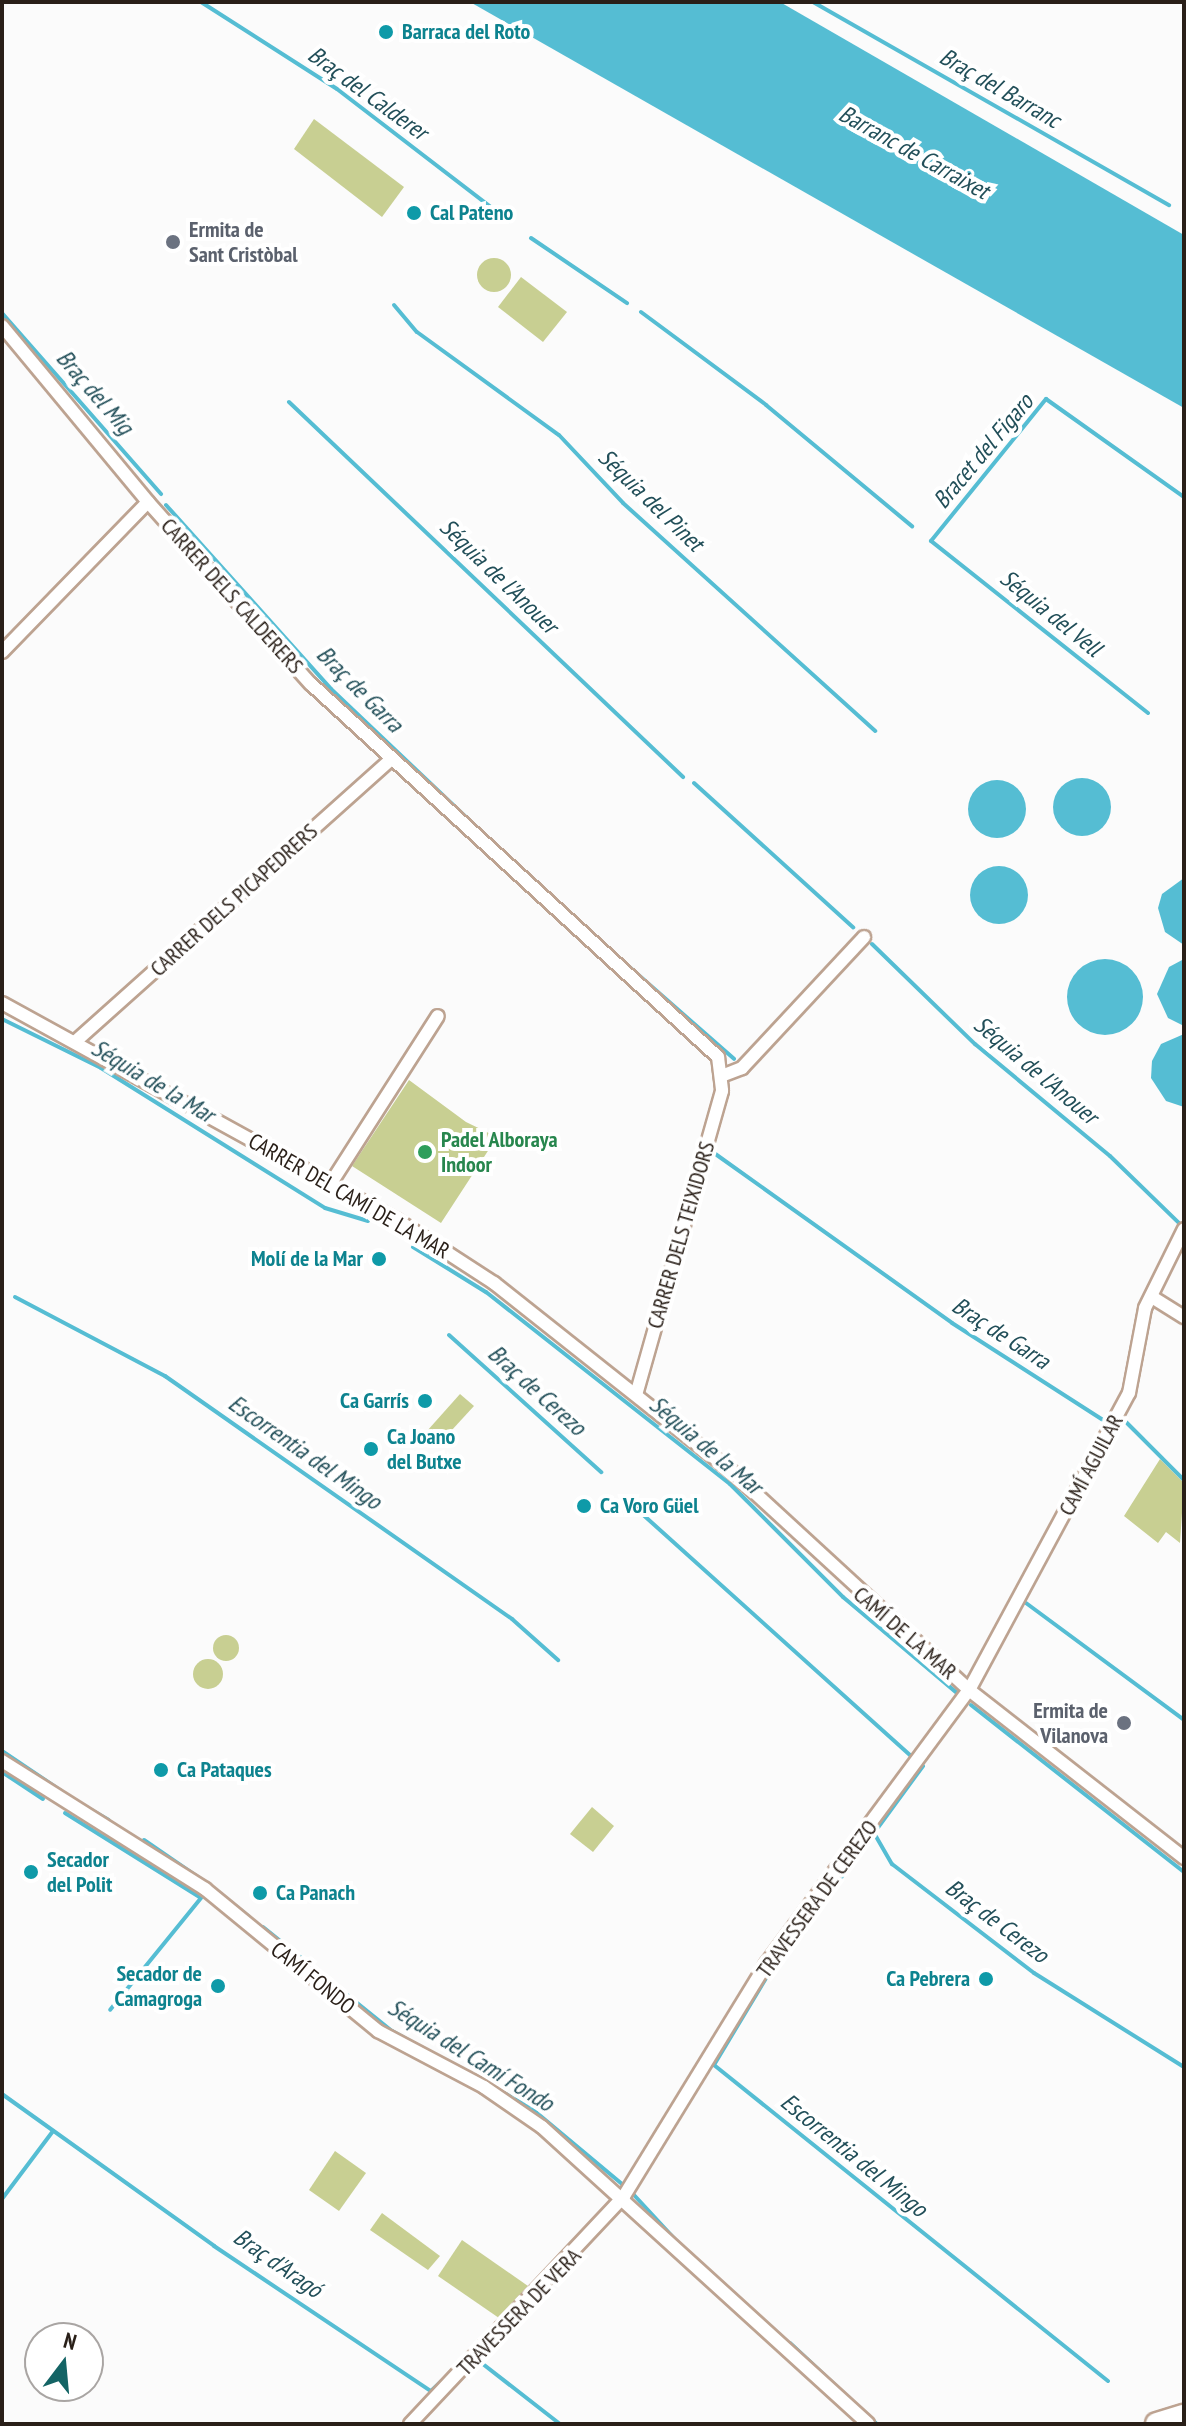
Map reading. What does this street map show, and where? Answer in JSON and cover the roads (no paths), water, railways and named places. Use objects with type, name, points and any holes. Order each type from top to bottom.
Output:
[{"type":"highway","points":[[1157,2424],[1184,2416]]},
{"type":"street","name":"CARRER DELS CALDERERS","points":[[2,326],[148,502],[311,684],[718,1057],[724,1075]]},
{"type":"street","points":[[2,652],[148,502]]},
{"type":"street","name":"CARRER DELS PICAPEDRERS","points":[[76,1041],[392,758]]},
{"type":"street","points":[[724,1075],[742,1068],[864,937]]},
{"type":"street","name":"CARRER DEL CAMÍ DE LA MAR","points":[[2,1003],[331,1183],[494,1283],[636,1395]]},
{"type":"street","points":[[331,1183],[438,1016]]},
{"type":"street","name":"CARRER DELS TEIXIDORS","points":[[636,1395],[724,1075]]},
{"type":"street","name":"CAMÍ AGUILAR","points":[[969,1690],[1129,1393],[1145,1308],[1184,1229]]},
{"type":"street","points":[[1152,1297],[1184,1317]]},
{"type":"street","name":"CAMÍ DE LA MAR","points":[[636,1395],[731,1471],[969,1690],[1184,1858]]},
{"type":"street","name":"TRAVESSERA DE CEREZO","points":[[624,2196],[766,1964],[969,1690]]},
{"type":"street","name":"CAMÍ FONDO","points":[[2,1761],[205,1889],[378,2031],[484,2087],[542,2127],[624,2196],[704,2279],[868,2424]]},
{"type":"street","name":"TRAVESSERA DE VERA","points":[[410,2424],[624,2196]]},
{"type":"water","name":"Barranc de Carraixet","points":[[470,2],[780,2],[1184,235],[1184,408]]},
{"type":"water","points":[[1082,778],[1103,786],[1111,807],[1103,828],[1082,836],[1061,828],[1053,807],[1061,786]]},
{"type":"water","points":[[997,780],[1018,788],[1026,809],[1018,830],[997,838],[976,830],[968,809],[976,788]]},
{"type":"water","points":[[999,866],[1020,874],[1028,895],[1020,916],[999,924],[978,916],[970,895],[978,874]]},
{"type":"water","points":[[1184,878],[1184,945],[1165,932],[1158,908],[1162,894]]},
{"type":"water","points":[[1105,959],[1119,962],[1132,970],[1140,983],[1143,997],[1140,1011],[1132,1024],[1119,1032],[1105,1035],[1091,1032],[1078,1024],[1070,1011],[1067,997],[1070,983],[1078,970],[1091,962]]},
{"type":"water","points":[[1184,959],[1184,1026],[1168,1018],[1157,994],[1169,967]]},
{"type":"water","points":[[1184,1034],[1184,1107],[1166,1101],[1151,1078],[1152,1061],[1161,1044]]},
{"type":"waterway","name":"Braç del Calderer","points":[[201,2],[337,89],[509,221]]},
{"type":"waterway","name":"Braç del Barranc","points":[[813,2],[1169,205]]},
{"type":"waterway","name":"Braç del Calderer","points":[[531,238],[627,303]]},
{"type":"waterway","name":"Séquia del Pinet","points":[[394,305],[417,332],[559,435],[623,503],[875,731]]},
{"type":"waterway","name":"Braç del Calderer","points":[[641,312],[766,405],[912,526]]},
{"type":"waterway","name":"Braç del Mig","points":[[2,313],[161,494]]},
{"type":"waterway","name":"Bracet del Figaro","points":[[1148,713],[931,541],[1046,399],[1184,497]]},
{"type":"waterway","name":"Séquia de l'Anouer","points":[[289,402],[683,777]]},
{"type":"waterway","name":"Braç de Garra","points":[[166,505],[331,689],[507,856]]},
{"type":"waterway","name":"Séquia de l'Anouer","points":[[694,783],[853,927]]},
{"type":"waterway","name":"Braç de Garra","points":[[601,942],[734,1059]]},
{"type":"waterway","name":"Séquia de l'Anouer","points":[[872,944],[975,1044],[1110,1156],[1179,1223]]},
{"type":"waterway","name":"Séquia de la Mar","points":[[2,1019],[101,1068],[325,1208],[368,1221]]},
{"type":"waterway","name":"Braç de Garra","points":[[714,1153],[952,1323],[1108,1423]]},
{"type":"waterway","name":"Séquia de la Mar","points":[[413,1247],[486,1292],[730,1484],[843,1597],[958,1694]]},
{"type":"waterway","name":"Escorrentia del Mingo","points":[[15,1297],[165,1376],[512,1619],[558,1660]]},
{"type":"waterway","points":[[1134,1337],[1140,1306]]},
{"type":"waterway","name":"Braç de Cerezo","points":[[449,1335],[601,1472]]},
{"type":"waterway","points":[[1123,1419],[1184,1480]]},
{"type":"waterway","name":"Braç de Garra","points":[[1050,1527],[1073,1485]]},
{"type":"waterway","name":"Braç de Cerezo","points":[[630,1503],[912,1757]]},
{"type":"waterway","name":"Braç de Garra","points":[[1026,1603],[1184,1720]]},
{"type":"waterway","name":"Séquia de la Mar","points":[[971,1705],[1184,1872]]},
{"type":"waterway","name":"Séquia del Camí Fondo","points":[[2,1751],[60,1790]]},
{"type":"waterway","name":"Braç de Cerezo","points":[[923,1766],[874,1833],[892,1864],[1034,1973],[1184,2067]]},
{"type":"waterway","name":"Braç d'Aragó","points":[[2,1772],[43,1799]]},
{"type":"waterway","name":"Séquia del Camí Fondo","points":[[81,1804],[109,1820]]},
{"type":"waterway","name":"Braç d'Aragó","points":[[65,1813],[201,1898],[110,2010]]},
{"type":"waterway","name":"Séquia del Camí Fondo","points":[[144,1840],[208,1884]]},
{"type":"waterway","name":"Escorrentia del Mingo","points":[[859,1854],[771,1970],[714,2065],[1108,2381]]},
{"type":"waterway","name":"Séquia del Camí Fondo","points":[[221,1894],[248,1916]]},
{"type":"waterway","name":"Séquia del Camí Fondo","points":[[263,1927],[392,2031],[531,2108],[622,2184]]},
{"type":"waterway","name":"Braç d'Aragó","points":[[2,2094],[214,2246],[431,2391],[470,2354]]},
{"type":"waterway","points":[[2,2199],[53,2131]]},
{"type":"waterway","name":"Séquia del Camí Fondo","points":[[634,2195],[681,2246]]},
{"type":"waterway","name":"Séquia del Camí Fondo","points":[[767,2324],[780,2335]]},
{"type":"waterway","name":"Séquia del Camí Fondo","points":[[790,2343],[877,2424]]},
{"type":"waterway","name":"Braç d'Aragó","points":[[479,2361],[560,2424]]},
{"type":"place","name":"Barraca del Roto","points":[[386,32]]},
{"type":"place","name":"Cal Pateno","points":[[414,213]]},
{"type":"place","name":"Ermita de Sant Cristòbal","points":[[173,242]]},
{"type":"place","name":"Padel Alboraya Indoor","points":[[425,1152]]},
{"type":"place","name":"Molí de la Mar","points":[[379,1259]]},
{"type":"place","name":"Ca Garrís","points":[[425,1401]]},
{"type":"place","name":"Ca Joano del Butxe","points":[[371,1449]]},
{"type":"place","name":"Ca Voro Güel","points":[[584,1506]]},
{"type":"place","name":"Ermita de Vilanova","points":[[1124,1723]]},
{"type":"place","name":"Ca Pataques","points":[[161,1770]]},
{"type":"place","name":"Secador del Polit","points":[[31,1872]]},
{"type":"place","name":"Ca Panach","points":[[260,1893]]},
{"type":"place","name":"Ca Pebrera","points":[[986,1979]]},
{"type":"place","name":"Secador de Camagroga","points":[[218,1986]]},
{"type":"water label","name":"Séquia del Vell","points":[[1051,613]]}]
